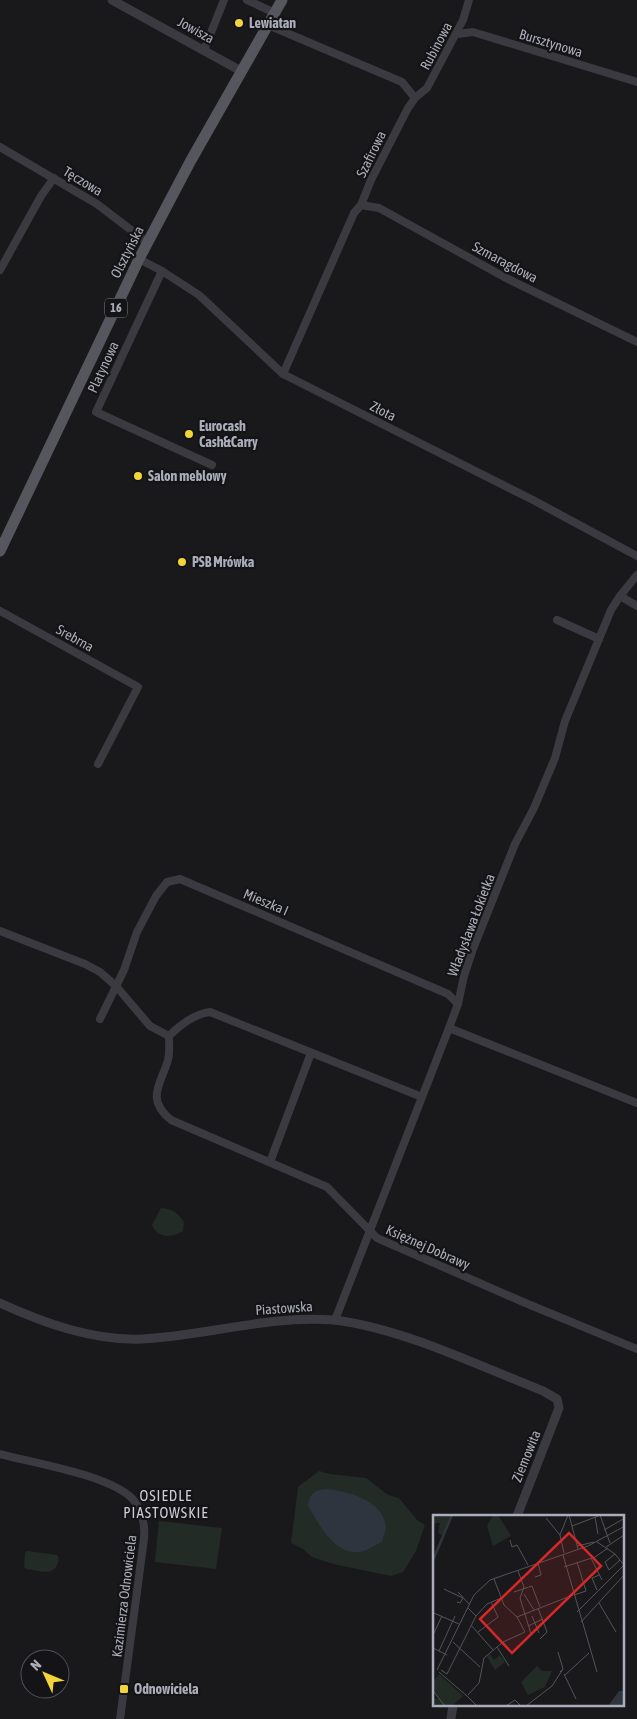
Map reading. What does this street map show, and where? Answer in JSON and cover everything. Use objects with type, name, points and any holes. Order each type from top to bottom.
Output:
[{"type":"main road","name":"Olsztyńska","points":[[0,551],[139,259],[190,162],[282,0]]},
{"type":"street","name":"Jowisza","points":[[112,0],[242,71]]},
{"type":"street","points":[[204,50],[224,0]]},
{"type":"street","points":[[247,0],[275,13]]},
{"type":"street","name":"Rubinowa","points":[[415,98],[427,88],[457,34],[470,0]]},
{"type":"street","points":[[268,25],[402,82],[415,98]]},
{"type":"street","name":"Bursztynowa","points":[[457,34],[473,32],[637,82]]},
{"type":"street","name":"Szafirowa","points":[[283,374],[354,213],[361,205],[371,180],[415,98]]},
{"type":"street","name":"Tęczowa","points":[[0,147],[97,204],[148,243]]},
{"type":"street","points":[[0,270],[54,178]]},
{"type":"street","name":"Szmaragdowa","points":[[361,205],[379,208],[506,278],[637,342]]},
{"type":"street","name":"Złota","points":[[139,259],[162,271],[199,295],[283,374],[533,500],[637,556]]},
{"type":"street","name":"Platynowa","points":[[162,271],[96,412],[212,465]]},
{"type":"street","name":"Władysława Łokietka","points":[[335,1320],[449,1028],[458,1004],[464,976],[473,949],[515,844],[534,808],[556,758],[565,721],[612,610],[620,596],[637,575]]},
{"type":"street","points":[[620,596],[637,606]]},
{"type":"street","name":"Srebrna","points":[[0,610],[138,687],[98,764]]},
{"type":"street","points":[[557,620],[600,639]]},
{"type":"street","name":"Mieszka I","points":[[116,986],[137,932],[156,896],[167,882],[180,879],[448,994],[458,1004]]},
{"type":"street","points":[[0,931],[85,964],[100,972],[116,986],[150,1026],[169,1036],[186,1021],[202,1013],[210,1012],[422,1097]]},
{"type":"street","points":[[100,1019],[116,986]]},
{"type":"street","points":[[449,1028],[637,1103]]},
{"type":"street","name":"Księżnej Dobrawy","points":[[169,1036],[168,1059],[157,1087],[156,1096],[158,1106],[171,1120],[327,1187],[370,1232],[386,1242],[637,1349]]},
{"type":"street","points":[[270,1162],[311,1053]]},
{"type":"street","name":"Piastowska","points":[[0,1303],[41,1320],[86,1334],[131,1338],[177,1336],[280,1320],[335,1320],[361,1324],[440,1349],[549,1394],[557,1399],[559,1404]]},
{"type":"street","name":"Ziemowita","points":[[517,1515],[558,1413],[559,1404]]},
{"type":"street","name":"Kazimierza Odnowiciela","points":[[0,1454],[104,1481],[124,1491],[136,1503],[142,1517],[144,1539],[120,1719]]},
{"type":"street","points":[[451,1719],[453,1706]]},
{"type":"shaded area","points":[[161,1208],[172,1210],[180,1216],[184,1222],[183,1231],[166,1236],[155,1230],[152,1225]]},
{"type":"shaded area","points":[[319,1471],[366,1478],[388,1495],[399,1498],[417,1520],[425,1525],[416,1551],[403,1572],[391,1576],[333,1564],[312,1557],[303,1549],[291,1543],[298,1487]]},
{"type":"shaded area","points":[[327,1489],[355,1495],[379,1510],[384,1518],[386,1527],[382,1542],[360,1552],[351,1552],[335,1544],[322,1529],[308,1506],[313,1493]]},
{"type":"shaded area","points":[[159,1521],[222,1528],[216,1569],[155,1562]]},
{"type":"shaded area","points":[[27,1551],[57,1555],[59,1558],[55,1568],[47,1572],[26,1569],[24,1567],[25,1553]]},
{"type":"place","name":"Lewiatan","points":[[239,23]]},
{"type":"place","name":"Eurocash Cash&Carry","points":[[189,434]]},
{"type":"place","name":"Salon meblowy","points":[[138,476]]},
{"type":"place","name":"PSB Mrówka","points":[[182,562]]},
{"type":"place","name":"Odnowiciela","points":[[124,1689]]},
{"type":"district","name":"OSIEDLE PIASTOWSKIE","points":[[166,1504]]}]
